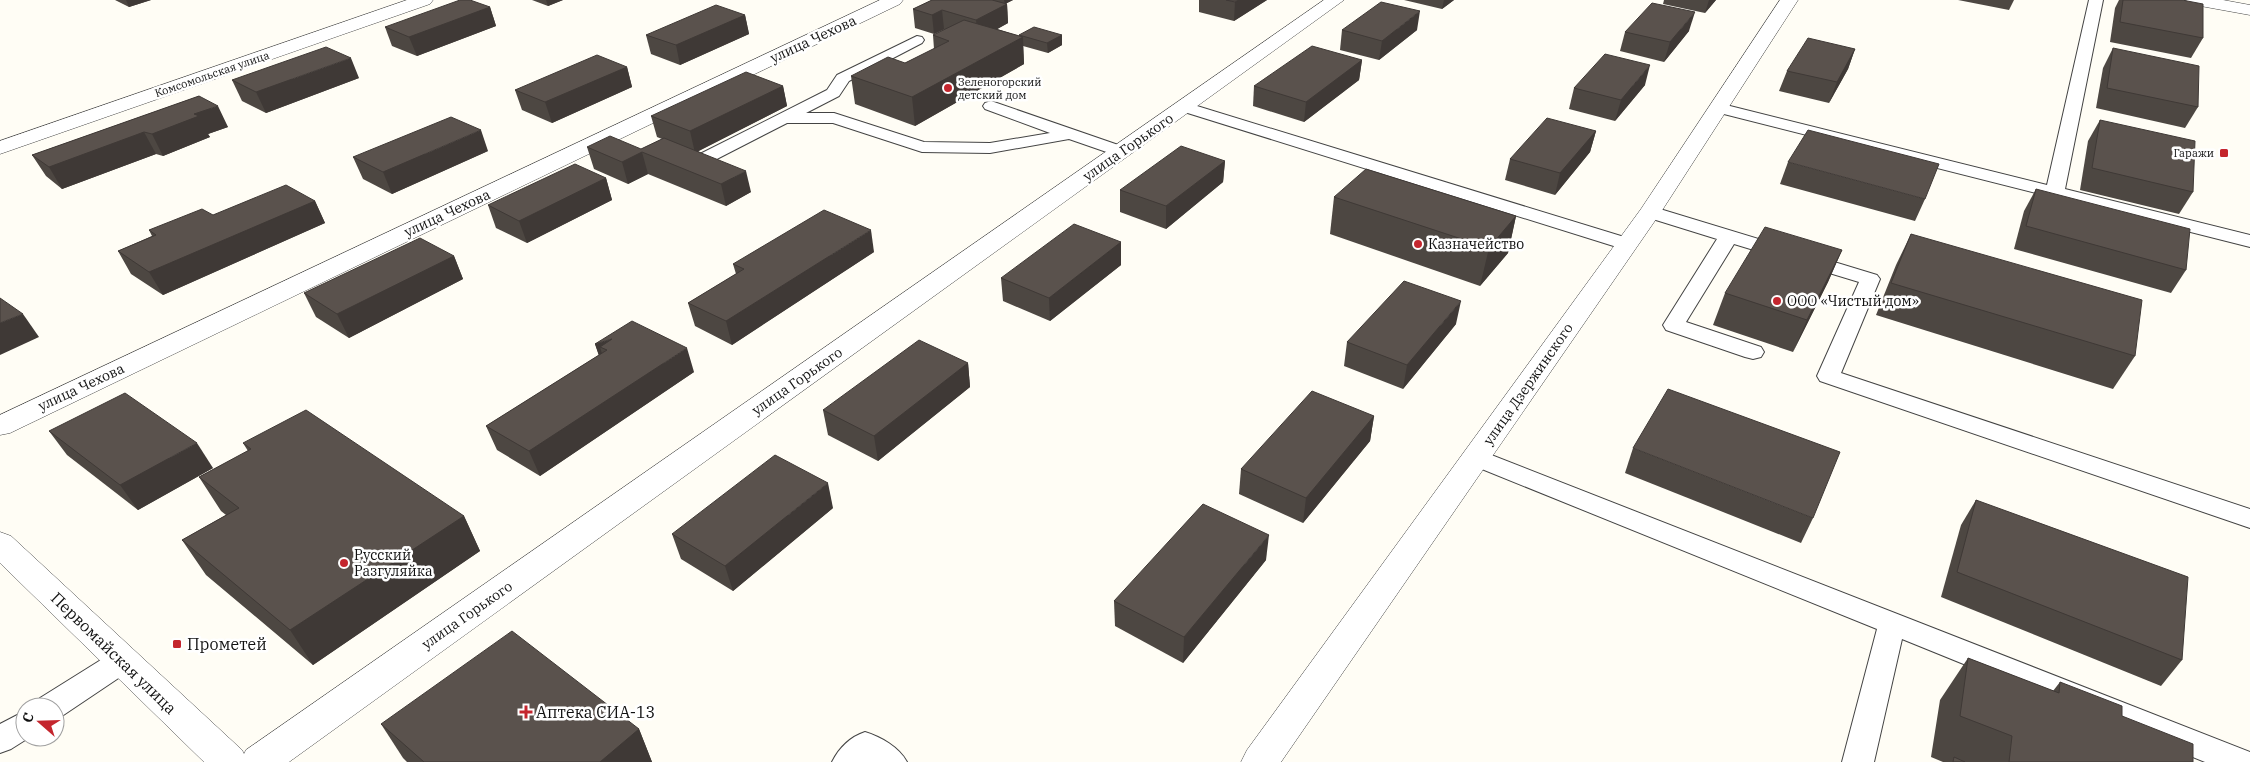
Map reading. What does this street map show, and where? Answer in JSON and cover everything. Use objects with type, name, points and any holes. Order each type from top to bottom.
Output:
[{"type":"street","name":"Комсомольская улица","points":[[0,148],[424,0]]},
{"type":"street","name":"улица Чехова","points":[[0,426],[604,146],[894,0]]},
{"type":"street","name":"улица Горького","points":[[259,762],[1335,0]]},
{"type":"street","name":"улица Дзержинского","points":[[1260,762],[1650,212],[1789,0]]},
{"type":"street","points":[[2195,0],[2250,10]]},
{"type":"street","name":"Первомайская улица","points":[[0,544],[229,762]]},
{"type":"lane","points":[[2055,192],[2096,0]]},
{"type":"lane","points":[[664,157],[703,159],[833,93],[844,78],[917,40]]},
{"type":"lane","points":[[991,106],[1121,152]]},
{"type":"lane","points":[[1184,107],[1627,244]]},
{"type":"lane","points":[[1718,108],[2250,241]]},
{"type":"lane","points":[[784,118],[834,118],[922,147],[990,148],[1070,134]]},
{"type":"lane","points":[[1650,212],[1870,279],[1828,376],[2250,519]]},
{"type":"lane","points":[[1728,237],[1674,325],[1753,352]]},
{"type":"lane","points":[[1476,457],[2239,762]]},
{"type":"lane","points":[[1858,762],[1892,624]]},
{"type":"lane","points":[[65,698],[122,661]]},
{"type":"lane","points":[[0,740],[15,730]]},
{"type":"lane","points":[[848,762],[865,745],[891,762]]},
{"type":"building","points":[[460,0],[470,0],[490,7],[409,37],[385,27]]},
{"type":"building","points":[[932,0],[992,0],[1007,4],[976,20],[942,10],[932,15],[913,9]]},
{"type":"building","points":[[2123,0],[2182,0],[2203,4],[2203,38],[2120,22]]},
{"type":"building","points":[[1381,2],[1420,11],[1382,41],[1342,30]]},
{"type":"building","points":[[1652,3],[1695,12],[1670,42],[1625,32]]},
{"type":"building","points":[[716,5],[745,15],[676,45],[646,35]]},
{"type":"building","points":[[964,20],[1023,37],[912,97],[851,76],[888,57],[905,63],[949,41],[933,35]]},
{"type":"building","points":[[1034,27],[1062,35],[1047,43],[1019,35]]},
{"type":"building","points":[[1808,38],[1855,49],[1837,82],[1787,71]]},
{"type":"building","points":[[1312,46],[1362,60],[1306,102],[1254,86]]},
{"type":"building","points":[[326,47],[351,58],[256,92],[232,80]]},
{"type":"building","points":[[2113,48],[2199,66],[2198,107],[2107,88]]},
{"type":"building","points":[[1605,54],[1650,65],[1621,100],[1574,88]]},
{"type":"building","points":[[597,55],[627,67],[545,102],[515,90]]},
{"type":"building","points":[[746,72],[783,86],[690,131],[651,116]]},
{"type":"building","points":[[199,96],[218,106],[194,114],[199,116],[152,134],[144,132],[49,167],[32,155]]},
{"type":"building","points":[[451,117],[481,130],[383,172],[353,157]]},
{"type":"building","points":[[1547,118],[1596,131],[1560,173],[1510,159]]},
{"type":"building","points":[[2100,120],[2195,141],[2193,192],[2092,168]]},
{"type":"building","points":[[1808,130],[1939,164],[1925,199],[1788,162]]},
{"type":"building","points":[[610,136],[641,149],[664,138],[746,171],[721,184],[642,152],[622,162],[587,147]]},
{"type":"building","points":[[1181,146],[1225,161],[1166,206],[1120,190]]},
{"type":"building","points":[[575,164],[606,178],[519,221],[488,205]]},
{"type":"building","points":[[1366,169],[1516,216],[1489,248],[1334,197]]},
{"type":"building","points":[[286,185],[315,201],[149,272],[118,251],[156,235],[149,230],[202,209],[213,215]]},
{"type":"building","points":[[2036,189],[2190,229],[2186,270],[2026,226]]},
{"type":"building","points":[[824,210],[871,230],[726,321],[688,303],[744,269],[733,264]]},
{"type":"building","points":[[1074,224],[1121,242],[1049,298],[1001,278]]},
{"type":"building","points":[[1765,227],[1842,250],[1807,320],[1725,293]]},
{"type":"building","points":[[1911,234],[2142,300],[2135,356],[1891,283]]},
{"type":"building","points":[[420,238],[454,256],[337,314],[304,293]]},
{"type":"building","points":[[1404,281],[1461,301],[1407,365],[1347,342]]},
{"type":"building","points":[[0,298],[23,314],[0,323]]},
{"type":"building","points":[[632,321],[687,348],[529,451],[486,426],[607,350],[600,347],[612,339],[595,344]]},
{"type":"building","points":[[919,340],[968,363],[874,436],[823,410]]},
{"type":"building","points":[[1668,389],[1840,452],[1813,518],[1633,448]]},
{"type":"building","points":[[1312,391],[1374,416],[1306,498],[1241,469]]},
{"type":"building","points":[[125,393],[197,443],[120,485],[49,431]]},
{"type":"building","name":"Русский Разгуляйка","points":[[306,410],[464,516],[290,630],[182,540],[239,508],[199,477],[251,449],[243,443]]},
{"type":"building","points":[[775,455],[828,483],[725,566],[672,534]]},
{"type":"building","points":[[1976,500],[2188,577],[2182,660],[1957,572]]},
{"type":"building","points":[[1203,504],[1269,535],[1184,637],[1114,601]]},
{"type":"building","points":[[512,631],[639,729],[600,762],[424,762],[381,724]]},
{"type":"building","points":[[1968,658],[2059,693],[2060,682],[2122,706],[2122,716],[2193,744],[2193,762],[2009,762],[2012,736],[1960,716]]},
{"type":"building","points":[[1954,757],[1965,762],[1953,762]]},
{"type":"place","name":"Зеленогорский детский дом","points":[[948,88]]},
{"type":"place","name":"Гаражи","points":[[2224,153]]},
{"type":"place","name":"Казначейство","points":[[1418,244]]},
{"type":"place","name":"ООО «Чистый дом»","points":[[1777,301]]},
{"type":"place","name":"Русский Разгуляйка","points":[[344,563]]},
{"type":"place","name":"Прометей","points":[[177,644]]},
{"type":"place","name":"Аптека СИА-13","points":[[526,712]]}]
